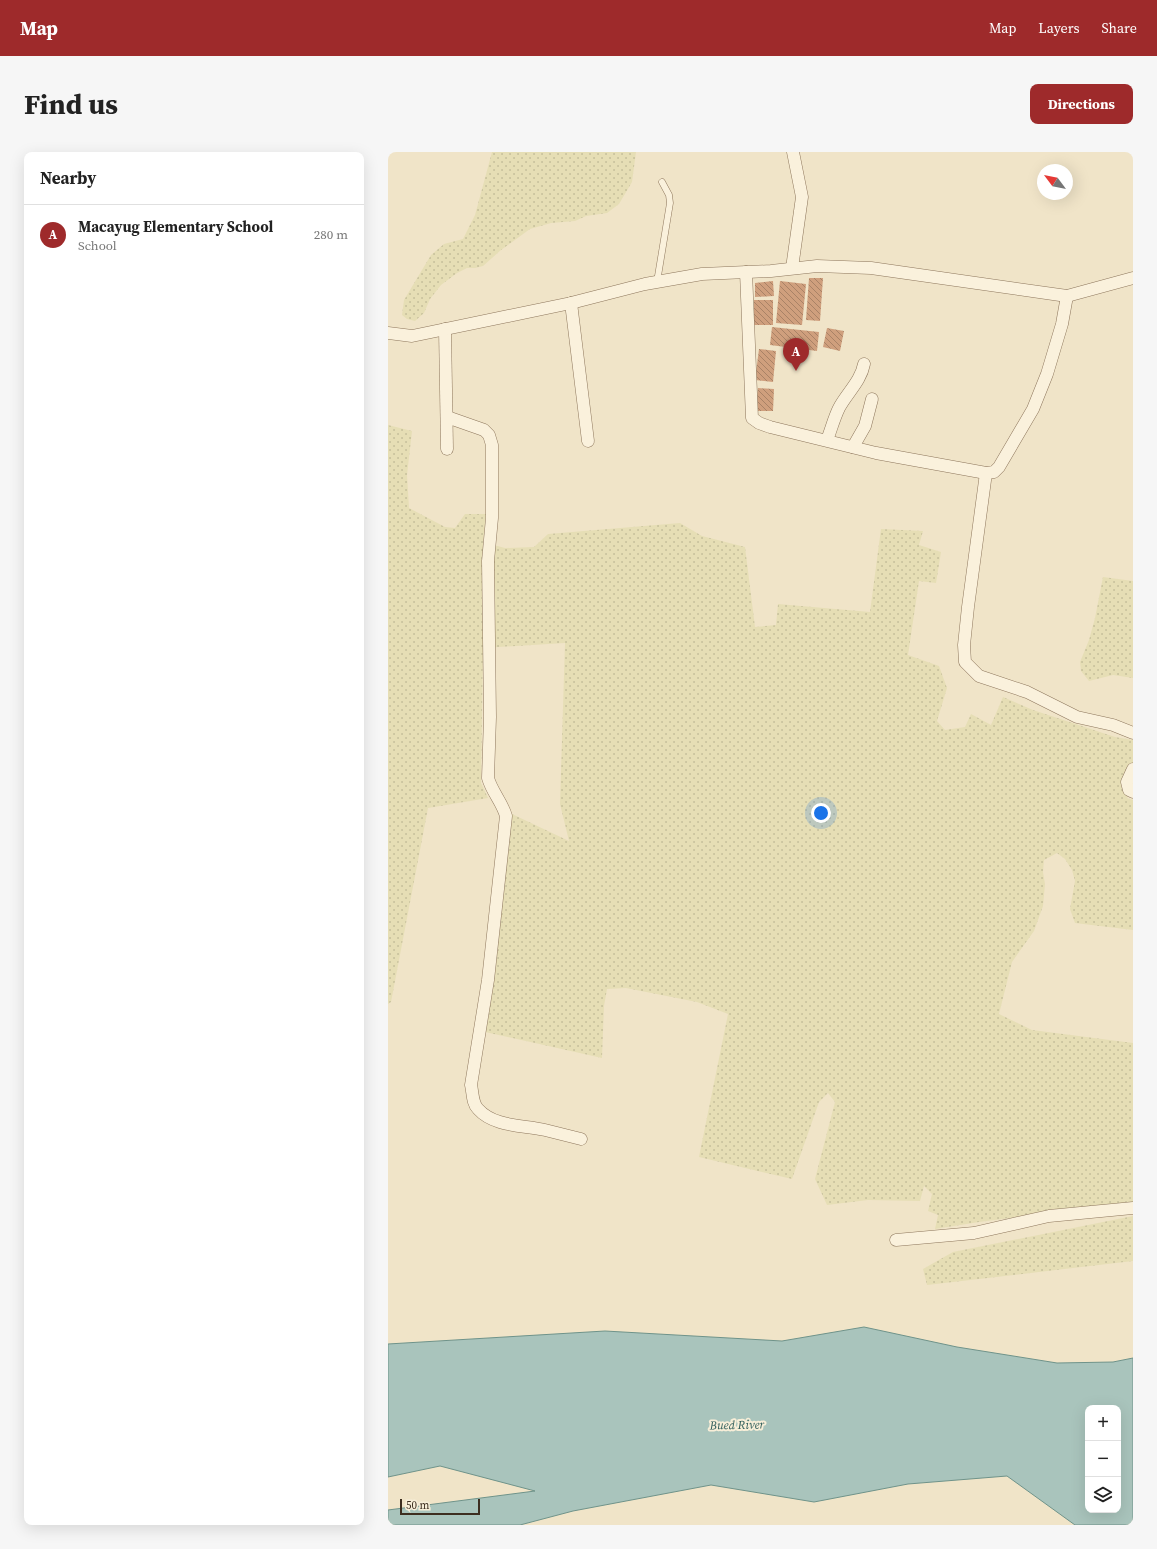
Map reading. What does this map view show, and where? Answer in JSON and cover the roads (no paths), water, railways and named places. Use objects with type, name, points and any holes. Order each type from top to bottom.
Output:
[{"type":"street","points":[[792,268],[802,197],[793,152]]},
{"type":"street","points":[[388,333],[412,336],[571,303],[657,282],[702,274],[817,266],[871,268],[1067,296],[1133,278]]},
{"type":"street","points":[[746,272],[751,417],[759,423],[876,453],[986,473],[994,472],[999,467],[1033,409],[1049,367],[1062,324],[1067,296]]},
{"type":"street","points":[[571,303],[588,441]]},
{"type":"street","points":[[445,329],[447,417],[446,449]]},
{"type":"street","points":[[826,440],[839,408],[852,386],[860,376],[864,364]]},
{"type":"street","points":[[853,447],[865,426],[872,399]]},
{"type":"street","points":[[447,417],[484,430],[489,435],[492,445],[492,518],[488,561],[490,717],[488,778],[490,786],[504,809],[506,816],[488,980],[471,1085],[474,1102],[477,1108],[483,1113],[503,1123],[544,1130],[581,1139]]},
{"type":"street","points":[[986,473],[968,607],[964,645],[965,662],[979,676],[1027,692],[1076,717],[1113,725],[1133,733]]},
{"type":"street","points":[[1133,769],[1127,782],[1129,790],[1133,792]]},
{"type":"street","points":[[896,1240],[974,1233],[1049,1216],[1133,1208]]},
{"type":"lane","points":[[657,282],[670,203],[669,195],[662,182]]},
{"type":"water","name":"Bued River","points":[[864,1327],[957,1347],[1057,1363],[1113,1362],[1133,1358],[1133,1525],[1075,1525],[1007,1476],[908,1484],[814,1502],[711,1485],[573,1511],[520,1525],[388,1525],[388,1510],[535,1491],[440,1466],[388,1477],[388,1344],[605,1331],[782,1341]]},
{"type":"place","name":"Macayug Elementary School","points":[[796,371]]}]
